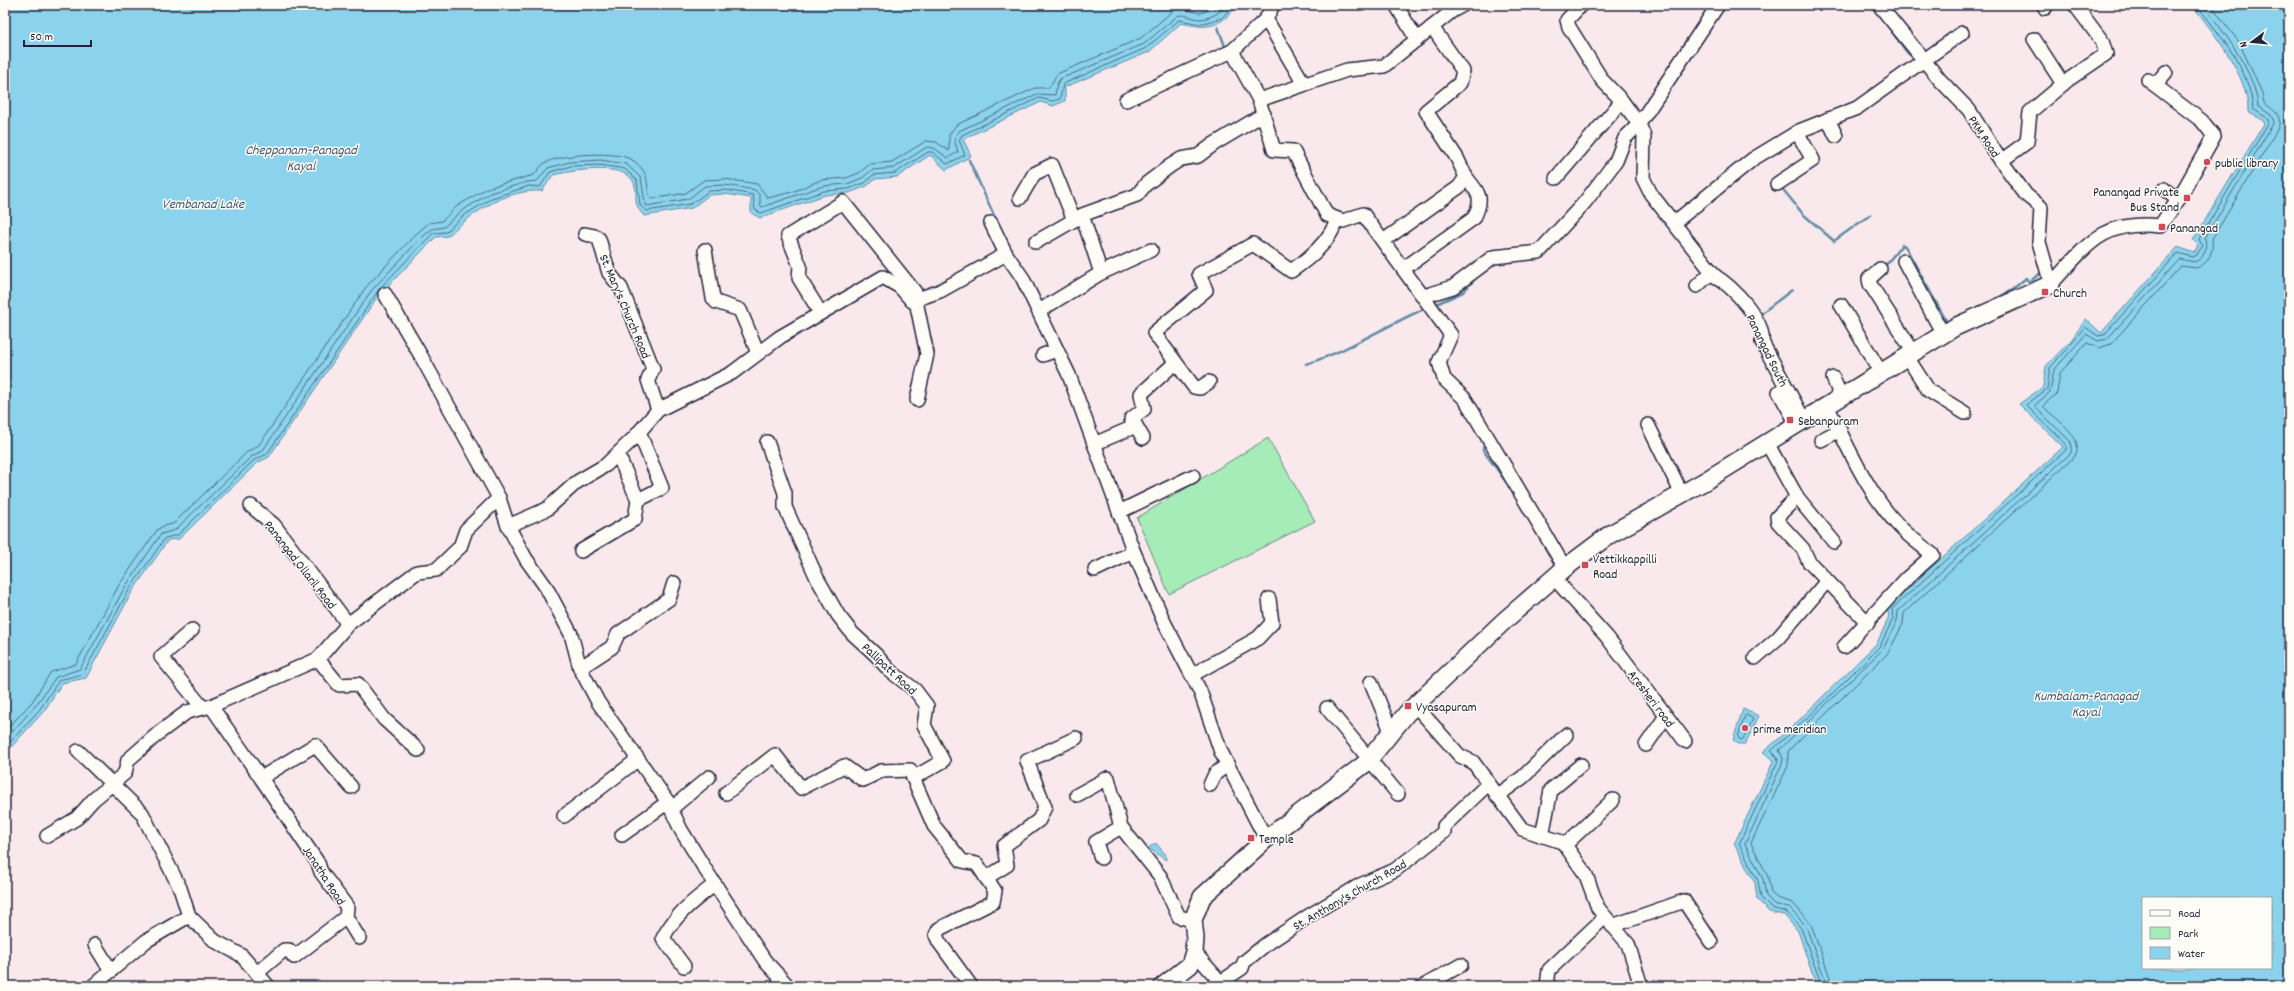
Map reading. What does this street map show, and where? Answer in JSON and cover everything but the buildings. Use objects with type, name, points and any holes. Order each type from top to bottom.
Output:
[{"type":"main road","points":[[1163,986],[1190,965],[1194,952],[1193,920],[1202,897],[1266,839],[1366,763],[1368,758],[1415,705],[1504,621],[1559,573],[1609,535],[1682,494],[1767,443],[1943,334],[2051,284]]},
{"type":"street","points":[[1126,100],[1232,51],[1266,19],[1273,5]]},
{"type":"street","points":[[1396,5],[1417,40]]},
{"type":"street","points":[[1259,100],[1347,70],[1384,66],[1452,11],[1463,5]]},
{"type":"street","points":[[1581,5],[1567,20],[1569,27],[1602,80],[1622,100],[1641,130]]},
{"type":"street","points":[[1232,51],[1259,100],[1274,150],[1293,151],[1327,215],[1343,221],[1364,214],[1424,296],[1454,287],[1492,257],[1539,252],[1585,202],[1616,162],[1625,138],[1641,130],[1718,5]]},
{"type":"street","name":"PKM Road","points":[[1879,5],[1923,60],[1969,110],[2001,161],[2026,195],[2041,207],[2039,242],[2051,284]]},
{"type":"street","points":[[2001,161],[2027,142],[2030,112],[2063,84],[2106,54],[2102,41],[2075,5]]},
{"type":"street","points":[[1266,19],[1304,84]]},
{"type":"street","points":[[1403,269],[1474,218],[1480,206],[1480,197],[1466,177],[1457,158],[1426,111],[1460,83],[1463,71],[1432,27]]},
{"type":"street","points":[[1675,222],[1753,159],[1797,132],[1857,108],[1962,32]]},
{"type":"street","points":[[2034,39],[2063,84]]},
{"type":"street","points":[[2051,284],[2095,238],[2106,232],[2140,224],[2160,226],[2178,200],[2214,136],[2202,121],[2152,83],[2166,72]]},
{"type":"street","points":[[1556,178],[1622,100]]},
{"type":"street","points":[[1036,242],[1078,218],[1137,195],[1146,184],[1176,163],[1198,156],[1214,144],[1264,114]]},
{"type":"street","points":[[1828,119],[1836,136]]},
{"type":"street","name":"Panangad South","points":[[1641,130],[1643,178],[1651,194],[1675,222],[1712,272],[1727,283],[1754,316],[1763,335],[1762,342],[1801,422]]},
{"type":"street","points":[[1777,184],[1813,160],[1797,132]]},
{"type":"street","points":[[1020,198],[1034,174],[1052,165],[1078,218],[1101,273]]},
{"type":"street","points":[[1384,241],[1459,187],[1466,177]]},
{"type":"street","points":[[2164,189],[2178,200]]},
{"type":"street","points":[[820,312],[799,278],[800,266],[788,236],[843,202],[918,300],[927,354],[917,400]]},
{"type":"street","points":[[1208,382],[1200,388],[1194,387],[1154,333],[1206,290],[1199,274],[1253,244],[1290,271],[1301,264],[1334,231],[1337,219]]},
{"type":"street","points":[[991,223],[1006,254],[1022,277],[1069,374],[1133,552],[1164,622],[1200,691],[1227,765],[1266,839]]},
{"type":"street","name":"St. Mary's Church Road","points":[[585,234],[595,236],[599,239],[610,272],[621,288],[653,369],[648,380],[658,410]]},
{"type":"street","points":[[705,250],[713,298],[716,302],[740,310],[758,353]]},
{"type":"street","points":[[1039,311],[1101,273],[1151,250]]},
{"type":"street","points":[[508,526],[547,509],[577,482],[606,466],[618,455],[658,410],[732,373],[758,353],[820,312],[883,277],[900,287],[912,301],[918,300],[940,291],[1006,254]]},
{"type":"street","points":[[1904,261],[1943,334]]},
{"type":"street","points":[[1880,269],[1869,279],[1870,284],[1929,391],[1966,413]]},
{"type":"street","points":[[1697,286],[1712,272]]},
{"type":"street","points":[[385,294],[422,356],[499,498],[508,526],[526,559],[546,587],[571,634],[580,668],[598,702],[669,805],[715,884],[765,961],[788,986]]},
{"type":"street","name":"Aresheri road","points":[[1424,296],[1451,335],[1439,362],[1444,379],[1465,399],[1559,573],[1685,741]]},
{"type":"street","points":[[1841,305],[1881,373]]},
{"type":"street","points":[[1043,355],[1057,350]]},
{"type":"street","points":[[1143,438],[1131,419],[1144,409],[1141,394],[1175,363]]},
{"type":"street","points":[[1833,378],[1842,397]]},
{"type":"street","points":[[1778,392],[1801,422]]},
{"type":"street","points":[[1827,406],[1866,482],[1881,504],[1898,525],[1933,555],[1907,578],[1868,623],[1844,647]]},
{"type":"street","points":[[1648,425],[1682,494]]},
{"type":"street","points":[[1094,444],[1136,426]]},
{"type":"street","points":[[1821,440],[1840,430]]},
{"type":"street","points":[[638,500],[662,488],[639,432]]},
{"type":"street","name":"Pallipatt Road","points":[[767,442],[785,493],[785,507],[817,578],[838,615],[852,633],[876,655],[889,670],[915,690],[927,706],[924,725],[943,761],[913,778]]},
{"type":"street","points":[[1767,443],[1797,497],[1834,542]]},
{"type":"street","points":[[581,551],[635,519],[638,500],[618,455]]},
{"type":"street","points":[[1119,512],[1193,476]]},
{"type":"street","points":[[1797,497],[1777,517],[1778,522],[1803,549],[1809,562],[1868,623]]},
{"type":"street","points":[[48,836],[76,818],[112,783],[125,773],[128,760],[160,732],[187,712],[207,707],[318,659],[348,624],[417,572],[436,570],[460,547],[466,530],[499,498]]},
{"type":"street","name":"Panangad Ollaril Road","points":[[251,506],[274,525],[348,624]]},
{"type":"street","points":[[1095,570],[1133,552]]},
{"type":"street","points":[[1755,658],[1778,638],[1827,581]]},
{"type":"street","points":[[580,668],[612,646],[618,634],[669,599],[674,583]]},
{"type":"street","points":[[1192,675],[1258,638],[1272,623],[1269,599]]},
{"type":"street","name":"Janatha Road","points":[[192,630],[161,657],[207,707],[262,778],[293,837],[347,908],[346,917],[294,957],[289,950],[284,950],[257,973]]},
{"type":"street","points":[[318,659],[339,685],[358,684],[384,718],[418,750]]},
{"type":"street","points":[[1371,682],[1391,732]]},
{"type":"street","points":[[1415,705],[1460,756],[1473,762],[1522,829],[1562,842],[1586,875],[1598,908],[1628,944],[1641,986]]},
{"type":"street","points":[[1327,708],[1398,794]]},
{"type":"street","points":[[1646,745],[1666,716]]},
{"type":"street","points":[[1497,796],[1523,777],[1566,735]]},
{"type":"street","points":[[986,878],[1007,865],[1004,846],[1038,820],[1045,807],[1027,761],[1076,738]]},
{"type":"street","points":[[262,778],[315,745],[351,787]]},
{"type":"street","points":[[78,751],[142,813],[180,888],[189,916],[215,941],[241,955],[268,986]]},
{"type":"street","points":[[726,793],[775,756],[802,788],[844,766],[862,780],[881,771],[910,770],[934,826],[962,861],[978,864],[995,891],[993,902],[939,928],[936,935],[939,942],[971,986]]},
{"type":"street","points":[[564,816],[637,760]]},
{"type":"street","points":[[1210,786],[1215,774],[1227,765]]},
{"type":"street","points":[[1542,836],[1551,790],[1581,765]]},
{"type":"street","points":[[622,835],[709,777]]},
{"type":"street","points":[[1077,795],[1108,778],[1121,827],[1160,876],[1179,918],[1193,920]]},
{"type":"street","name":"St. Anthony's Church Road","points":[[1194,952],[1223,984],[1242,968],[1244,962],[1255,953],[1310,915],[1360,885],[1395,870],[1444,832],[1444,826],[1488,784]]},
{"type":"street","points":[[1565,846],[1613,800]]},
{"type":"street","points":[[1101,858],[1096,842],[1121,827]]},
{"type":"street","points":[[684,966],[663,938],[669,926],[682,910],[715,884]]},
{"type":"street","points":[[1547,986],[1549,970],[1609,921],[1684,901],[1711,942]]},
{"type":"street","points":[[93,986],[146,941],[189,916]]},
{"type":"street","points":[[346,917],[359,938]]},
{"type":"street","points":[[96,945],[111,971]]},
{"type":"street","points":[[1424,986],[1461,965]]},
{"type":"green space","points":[[1268,438],[1315,521],[1169,594],[1137,518]]},
{"type":"water","name":"Vembanad Lake","points":[[5,5],[1238,5],[1225,18],[1213,25],[1199,26],[1181,23],[1149,52],[1065,87],[1065,101],[1053,106],[1041,102],[963,139],[971,156],[946,170],[930,155],[897,177],[875,179],[867,186],[849,193],[825,195],[760,218],[751,213],[751,198],[725,194],[709,195],[692,208],[644,216],[637,206],[636,190],[633,181],[627,175],[619,171],[596,169],[583,170],[553,175],[542,191],[529,191],[503,198],[479,211],[448,236],[436,237],[378,296],[269,457],[257,463],[179,539],[168,540],[132,592],[86,678],[62,683],[44,711],[5,754]]},
{"type":"water","name":"Kumbalam-Panagad Kayal","points":[[2192,5],[2289,5],[2289,986],[1819,986],[1812,973],[1798,931],[1784,915],[1769,912],[1757,899],[1755,883],[1734,844],[1774,760],[1763,752],[1789,730],[1877,643],[1889,617],[1887,608],[2063,447],[2019,404],[2043,387],[2046,366],[2072,339],[2086,319],[2101,333],[2178,247],[2194,253],[2198,245],[2193,240],[2265,122],[2248,112],[2247,98],[2243,84],[2219,41]]},
{"type":"water","name":"prime meridian","points":[[1743,709],[1759,716],[1745,744],[1738,744],[1733,740]]},
{"type":"water","points":[[1156,843],[1166,855],[1166,860],[1148,848]]},
{"type":"waterway","points":[[1887,25],[1906,51],[1916,61]]},
{"type":"waterway","points":[[1218,27],[1226,49]]},
{"type":"waterway","points":[[1677,79],[1692,56]]},
{"type":"waterway","points":[[1966,117],[1986,150]]},
{"type":"waterway","points":[[969,160],[997,222]]},
{"type":"waterway","points":[[1781,187],[1803,214],[1834,241],[1870,215]]},
{"type":"waterway","points":[[1538,258],[1544,257],[1555,244]]},
{"type":"waterway","points":[[1884,267],[1902,245],[1905,246],[1948,324]]},
{"type":"waterway","points":[[1991,302],[2013,289],[2026,278],[2029,282],[2042,272]]},
{"type":"waterway","points":[[1434,305],[1463,292],[1476,278]]},
{"type":"waterway","points":[[1759,315],[1792,290]]},
{"type":"waterway","points":[[1306,364],[1322,359],[1426,308]]},
{"type":"waterway","points":[[1484,442],[1483,450],[1509,486]]},
{"type":"place","name":"public library","points":[[2207,162]]},
{"type":"place","name":"Panangad Private Bus Stand","points":[[2187,198]]},
{"type":"place","name":"Panangad","points":[[2162,227]]},
{"type":"place","name":"Church","points":[[2045,292]]},
{"type":"place","name":"Sebanpuram","points":[[1790,420]]},
{"type":"place","name":"Vettikkappilli Road","points":[[1585,565]]},
{"type":"place","name":"Vyasapuram","points":[[1408,706]]},
{"type":"place","name":"prime meridian","points":[[1745,728]]},
{"type":"place","name":"Temple","points":[[1251,838]]},
{"type":"water label","name":"Cheppanam-Panagad Kayal","points":[[301,158]]}]
